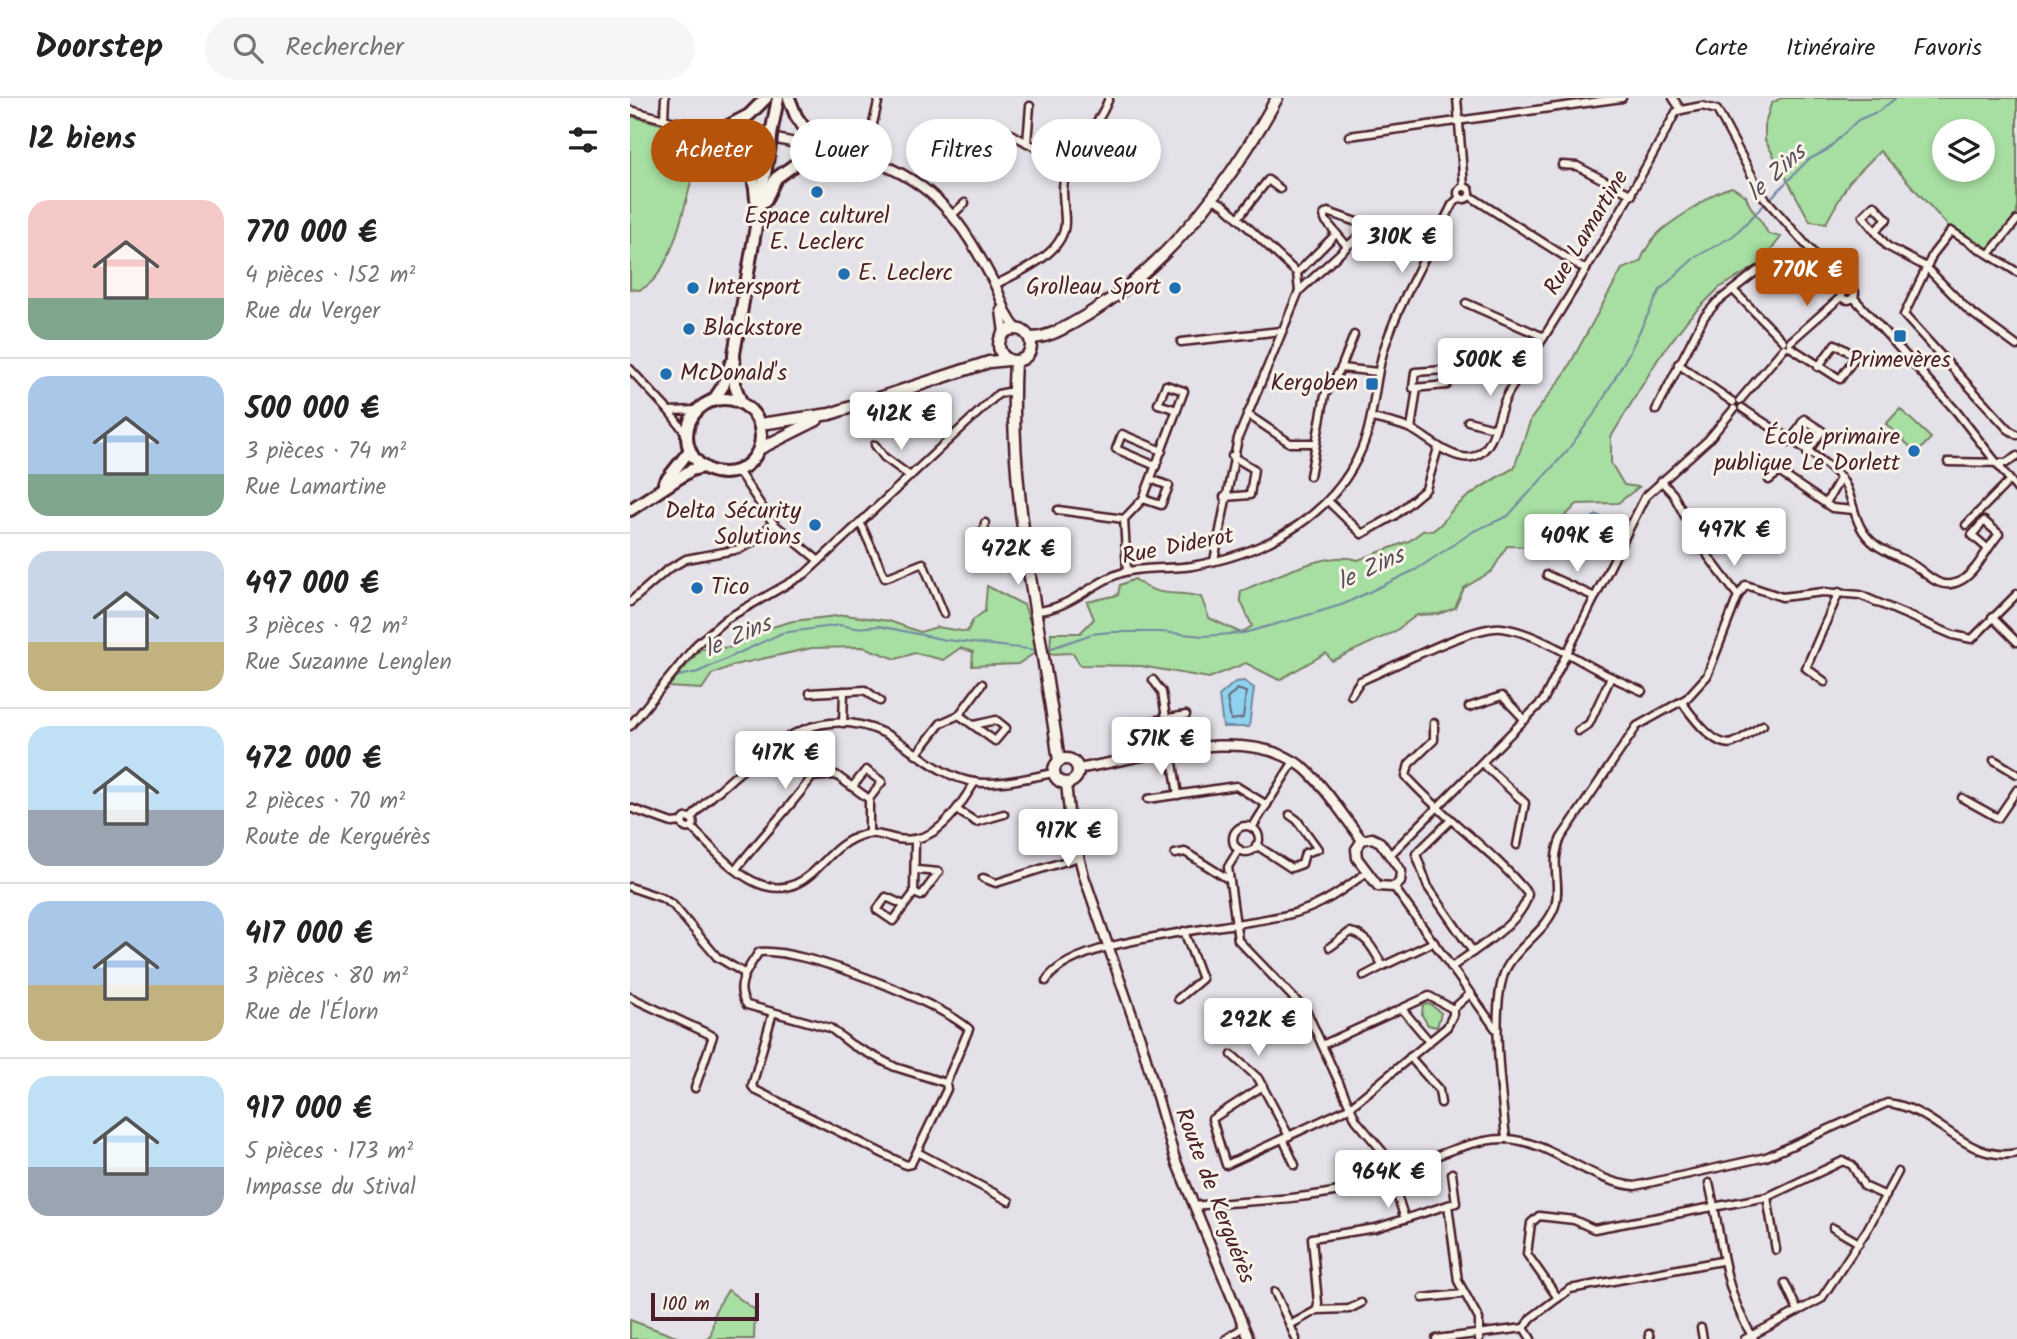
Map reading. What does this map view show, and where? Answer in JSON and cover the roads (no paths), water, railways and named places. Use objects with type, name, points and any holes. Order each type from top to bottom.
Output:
[{"type":"main road","points":[[741,119],[766,98]]},
{"type":"main road","points":[[713,401],[723,386],[734,354],[778,98]]},
{"type":"main road","points":[[789,98],[798,119]]},
{"type":"main road","points":[[1031,344],[1068,331],[1155,261],[1180,237],[1258,133],[1277,98]]},
{"type":"main road","points":[[757,216],[776,178],[790,168]]},
{"type":"main road","points":[[754,182],[757,216]]},
{"type":"main road","points":[[989,362],[999,349],[1004,333],[1017,329],[1031,344]]},
{"type":"main road","points":[[759,449],[830,414],[989,362],[1026,358],[1031,344]]},
{"type":"main road","points":[[999,349],[1012,361],[1014,440],[1059,761],[1054,772],[1057,779],[1066,783],[1073,780],[1078,769],[1071,760],[1059,761]]},
{"type":"main road","points":[[734,354],[735,386],[741,402],[760,424],[759,449],[751,463],[738,471],[720,473],[704,467],[690,450],[687,435],[690,421],[698,410],[713,401],[727,399],[741,402]]},
{"type":"main road","points":[[760,424],[830,414]]},
{"type":"main road","points":[[658,490],[690,450]]},
{"type":"main road","points":[[630,510],[691,470],[704,467]]},
{"type":"street","points":[[664,118],[666,98]]},
{"type":"street","points":[[875,119],[879,98]]},
{"type":"street","points":[[1100,119],[1110,98]]},
{"type":"street","points":[[1457,98],[1461,120],[1464,187]]},
{"type":"street","points":[[1349,136],[1567,102],[1622,98]]},
{"type":"street","points":[[1674,98],[1681,110],[1702,106],[1717,110],[1763,197],[1844,288],[1853,288],[1853,298],[1956,411],[2017,489]]},
{"type":"street","points":[[1027,143],[1031,106]]},
{"type":"street","points":[[630,110],[670,119]]},
{"type":"street","name":"Rue Lamartine","points":[[1411,429],[1438,449],[1468,457],[1476,456],[1485,448],[1503,401],[1632,195],[1676,112],[1681,110]]},
{"type":"street","points":[[1017,138],[1031,145]]},
{"type":"street","points":[[1562,165],[1577,166],[1632,195]]},
{"type":"street","points":[[892,175],[922,191],[951,216],[995,285],[1006,315],[1017,329]]},
{"type":"street","points":[[1238,218],[1268,180],[1280,189]]},
{"type":"street","points":[[995,285],[1034,263],[1059,240],[1065,225],[1063,192],[1066,182]]},
{"type":"street","points":[[1464,187],[1469,189],[1470,196],[1586,270]]},
{"type":"street","points":[[1464,187],[1459,190],[1460,197],[1465,199],[1470,196]]},
{"type":"street","name":"Rue Diderot","points":[[1037,611],[1056,608],[1127,571],[1214,561],[1258,548],[1288,534],[1328,501],[1355,462],[1372,418],[1378,372],[1391,329],[1452,205],[1460,197]]},
{"type":"street","points":[[1211,198],[1238,218],[1297,273],[1299,291]]},
{"type":"street","points":[[951,216],[965,203]]},
{"type":"street","points":[[1214,561],[1232,456],[1299,291],[1363,232],[1362,224],[1328,212],[1324,215],[1325,220],[1347,246]]},
{"type":"street","points":[[951,216],[974,254],[1003,316],[1004,333]]},
{"type":"street","points":[[1990,253],[2017,220]]},
{"type":"street","points":[[2017,272],[1951,231],[1926,267],[1904,314],[2008,429],[2017,435]]},
{"type":"street","points":[[1875,232],[1895,253],[1926,267],[1977,318],[2017,346]]},
{"type":"street","points":[[1297,273],[1336,234]]},
{"type":"street","points":[[1656,410],[1704,317],[1717,302],[1757,271],[1768,270],[1779,276]]},
{"type":"street","points":[[1390,855],[1544,701],[1644,498],[1709,440],[1787,345],[1842,296],[1844,288]]},
{"type":"street","points":[[1734,291],[1787,345],[1818,367],[1840,379],[1856,356],[1835,344],[1818,367]]},
{"type":"street","points":[[1842,296],[1848,300],[1853,298]]},
{"type":"street","points":[[1466,303],[1544,337]]},
{"type":"street","points":[[1181,342],[1281,331]]},
{"type":"street","points":[[1310,476],[1313,443],[1325,395],[1341,368],[1354,335]]},
{"type":"street","points":[[1678,364],[1841,477],[1860,527],[1878,548],[1912,564],[1932,581],[1948,585],[1963,580],[1987,548]]},
{"type":"street","points":[[1341,368],[1378,372]]},
{"type":"street","points":[[630,369],[687,435]]},
{"type":"street","points":[[1445,370],[1447,385],[1417,388],[1413,388],[1415,372],[1445,370]]},
{"type":"street","points":[[1127,571],[1124,519],[1143,499],[1162,451],[1184,391],[1166,385],[1158,404],[1177,410]]},
{"type":"street","points":[[1372,418],[1411,429],[1417,388]]},
{"type":"street","points":[[630,726],[697,644],[726,619],[786,587],[819,561],[998,394],[1013,391]]},
{"type":"street","points":[[669,411],[698,410]]},
{"type":"street","points":[[1247,414],[1290,443],[1313,443]]},
{"type":"street","points":[[1790,442],[1804,419],[1822,431],[1807,453]]},
{"type":"street","points":[[1468,421],[1494,429]]},
{"type":"street","points":[[1156,466],[1116,449],[1122,434],[1162,451]]},
{"type":"street","points":[[875,445],[884,457],[910,476]]},
{"type":"street","points":[[1328,501],[1362,534],[1393,516],[1426,489],[1438,449]]},
{"type":"street","points":[[1224,497],[1250,495],[1254,469],[1232,456]]},
{"type":"street","points":[[1948,462],[2007,463],[2017,456]]},
{"type":"street","points":[[738,471],[779,525],[819,561]]},
{"type":"street","points":[[1769,480],[1779,472],[1817,500],[1840,511],[1854,510]]},
{"type":"street","points":[[1826,503],[1841,477]]},
{"type":"street","points":[[1143,499],[1161,505],[1169,486],[1151,479]]},
{"type":"street","points":[[1661,481],[1673,494],[1706,553],[1738,596]]},
{"type":"street","points":[[1966,525],[2007,483]]},
{"type":"street","points":[[1058,510],[1124,519]]},
{"type":"street","points":[[860,522],[885,578],[923,563],[944,614]]},
{"type":"street","points":[[985,523],[982,539],[991,550],[1005,559],[1029,559]]},
{"type":"street","points":[[630,602],[667,570],[686,559],[740,549],[779,525]]},
{"type":"street","points":[[1548,575],[1595,597]]},
{"type":"street","points":[[1506,1139],[1495,1028],[1500,987],[1506,969],[1554,908],[1557,891],[1554,859],[1561,838],[1637,726],[1682,702],[1700,685],[1711,668],[1738,596],[1746,585],[1782,597],[1839,592],[1860,595],[1953,635],[1972,639],[2017,594]]},
{"type":"street","points":[[1825,682],[1806,668],[1839,592]]},
{"type":"street","points":[[1992,617],[2017,642]]},
{"type":"street","points":[[1351,695],[1360,681],[1492,628],[1520,632],[1642,691]]},
{"type":"street","points":[[1578,731],[1589,724],[1611,677]]},
{"type":"street","points":[[1153,680],[1162,692],[1178,795]]},
{"type":"street","points":[[916,755],[940,723],[959,715],[982,684]]},
{"type":"street","points":[[810,693],[864,690],[880,701]]},
{"type":"street","points":[[843,723],[844,691]]},
{"type":"street","points":[[1469,707],[1502,696],[1525,720]]},
{"type":"street","points":[[1682,702],[1695,719],[1721,742],[1732,743],[1763,725]]},
{"type":"street","points":[[959,715],[995,741],[1006,728],[996,720],[974,725]]},
{"type":"street","points":[[1141,723],[1186,715]]},
{"type":"street","points":[[691,827],[691,819],[702,805],[786,736],[810,725],[843,723],[885,734],[935,768],[975,782],[1054,772]]},
{"type":"street","points":[[1434,723],[1434,740],[1406,770],[1410,781],[1451,821],[1478,840],[1528,894],[1527,904],[1503,930],[1452,967]]},
{"type":"street","points":[[1078,769],[1227,743],[1258,746],[1294,761],[1316,780],[1362,840]]},
{"type":"street","points":[[1994,760],[2017,774]]},
{"type":"street","points":[[1252,828],[1294,761]]},
{"type":"street","points":[[1482,763],[1525,803],[1517,845]]},
{"type":"street","points":[[853,786],[866,770],[882,782],[869,799],[869,833]]},
{"type":"street","points":[[736,869],[774,820],[785,814],[812,777],[836,775],[869,799]]},
{"type":"street","points":[[682,822],[684,827],[691,827],[736,869],[760,886],[796,883],[812,873],[841,844],[869,833],[915,840],[936,832],[957,810],[975,782]]},
{"type":"street","name":"Route de Kerguérès","points":[[1066,783],[1070,822],[1079,857],[1141,1041],[1175,1159],[1249,1339]]},
{"type":"street","points":[[1148,799],[1236,786],[1266,805]]},
{"type":"street","points":[[1962,799],[1994,819],[2002,816],[2017,790]]},
{"type":"street","points":[[2008,806],[2017,812]]},
{"type":"street","points":[[630,808],[673,823],[682,822],[687,817],[691,819]]},
{"type":"street","points":[[957,810],[976,822],[1004,814]]},
{"type":"street","points":[[1256,845],[1291,868],[1302,864],[1305,853],[1318,849],[1297,820],[1290,815]]},
{"type":"street","points":[[1451,821],[1416,854],[1428,887],[1473,952]]},
{"type":"street","points":[[1242,825],[1252,828],[1260,835],[1256,845],[1248,854],[1231,842],[1242,825]]},
{"type":"street","points":[[1372,838],[1390,855],[1401,871],[1399,882],[1394,887],[1378,886],[1357,858],[1356,849],[1362,840],[1372,838]]},
{"type":"street","points":[[904,905],[915,893],[915,840]]},
{"type":"street","points":[[1239,849],[1228,867],[1238,940],[1307,1012],[1349,1108],[1384,1152]]},
{"type":"street","points":[[1175,854],[1185,852],[1228,879]]},
{"type":"street","points":[[983,878],[996,883],[1079,857]]},
{"type":"street","points":[[915,893],[921,896],[939,872],[917,870]]},
{"type":"street","points":[[1046,981],[1053,969],[1108,948],[1184,931],[1296,913],[1315,906],[1367,872]]},
{"type":"street","points":[[630,887],[662,898],[673,905],[717,957],[744,973]]},
{"type":"street","points":[[1394,887],[1495,1028]]},
{"type":"street","points":[[1178,999],[1202,979],[1184,931]]},
{"type":"street","points":[[1330,947],[1350,932],[1357,934],[1364,938],[1383,966]]},
{"type":"street","points":[[1364,976],[1434,942]]},
{"type":"street","points":[[773,1012],[752,1086],[755,1090],[906,1165],[911,1164],[947,1089],[946,1083],[969,1034],[964,1025],[858,974],[779,953],[759,952],[744,973],[741,998],[747,1005],[773,1012],[830,1028],[852,1045],[895,1067],[946,1083]]},
{"type":"street","points":[[1453,1009],[1471,993]]},
{"type":"street","points":[[1322,1045],[1429,996],[1453,1009]]},
{"type":"street","points":[[630,997],[713,1037],[695,1088]]},
{"type":"street","points":[[1402,1009],[1429,1041]]},
{"type":"street","points":[[1263,1086],[1212,1119],[1226,1165],[1349,1108],[1447,1027],[1454,1015],[1453,1009]]},
{"type":"street","points":[[1232,1055],[1240,1059],[1263,1086],[1295,1165]]},
{"type":"street","points":[[1410,1058],[1439,1090],[1441,1103]]},
{"type":"street","points":[[1195,1206],[1344,1190],[1456,1150],[1506,1139],[1525,1142],[1618,1184],[1635,1186],[1766,1157],[1887,1103],[1899,1104],[1932,1119],[1986,1155],[2000,1157],[2017,1153]]},
{"type":"street","points":[[917,1152],[1009,1201]]},
{"type":"street","points":[[1558,1298],[1527,1254],[1534,1219],[1539,1216],[1574,1220],[1594,1229],[1767,1197],[1843,1161],[1852,1165],[1864,1186],[1886,1196]]},
{"type":"street","points":[[1709,1184],[1721,1261],[1750,1338],[1821,1299],[1858,1244],[1898,1172]]},
{"type":"street","points":[[1317,1310],[1312,1238],[1376,1228],[1456,1203],[1452,1173]]},
{"type":"street","points":[[1397,1195],[1405,1219]]},
{"type":"street","points":[[1767,1197],[1776,1250]]},
{"type":"street","points":[[1448,1205],[1458,1281],[1479,1320],[1478,1336]]},
{"type":"street","points":[[1833,1228],[1858,1244]]},
{"type":"street","points":[[1436,1339],[1478,1336],[1524,1328],[1531,1318],[1570,1289],[1721,1261]]},
{"type":"street","points":[[1785,1283],[1798,1311]]},
{"type":"street","points":[[1275,1292],[1296,1339]]},
{"type":"street","points":[[1423,1298],[1463,1294]]},
{"type":"street","points":[[1290,1325],[1317,1310],[1349,1309],[1361,1303]]},
{"type":"street","points":[[1226,1339],[1244,1328]]},
{"type":"street","points":[[1524,1328],[1531,1339]]},
{"type":"street","points":[[1701,1328],[1703,1339]]},
{"type":"water","points":[[1597,515],[1615,524],[1607,550],[1572,543],[1573,529]]},
{"type":"water","points":[[1244,681],[1254,688],[1249,727],[1223,727],[1219,696],[1235,682]]},
{"type":"waterway","name":"le Zins","points":[[1770,199],[1808,160],[1827,150],[1858,120],[1879,111],[1896,98]]},
{"type":"waterway","name":"le Zins","points":[[1046,650],[1092,634],[1110,632],[1160,632],[1204,636],[1244,633],[1315,613],[1344,604],[1417,569],[1474,531],[1508,516],[1567,451],[1597,410],[1660,290],[1694,258],[1733,236],[1766,203]]},
{"type":"waterway","name":"le Zins","points":[[674,677],[698,672],[782,633],[840,625],[855,628],[879,626],[946,640],[1037,650]]},
{"type":"place","name":"Espace culturel E. Leclerc","points":[[817,192]]},
{"type":"place","name":"E. Leclerc","points":[[844,274]]},
{"type":"place","name":"Intersport","points":[[693,288]]},
{"type":"place","name":"Grolleau Sport","points":[[1175,288]]},
{"type":"place","name":"Blackstore","points":[[689,329]]},
{"type":"place","name":"Primevères","points":[[1900,336]]},
{"type":"place","name":"McDonald's","points":[[666,374]]},
{"type":"place","name":"Kergoben","points":[[1372,384]]},
{"type":"place","name":"École primaire publique Le Dorlett","points":[[1914,451]]},
{"type":"place","name":"Delta Sécurity Solutions","points":[[815,525]]},
{"type":"place","name":"Tico","points":[[697,588]]}]
